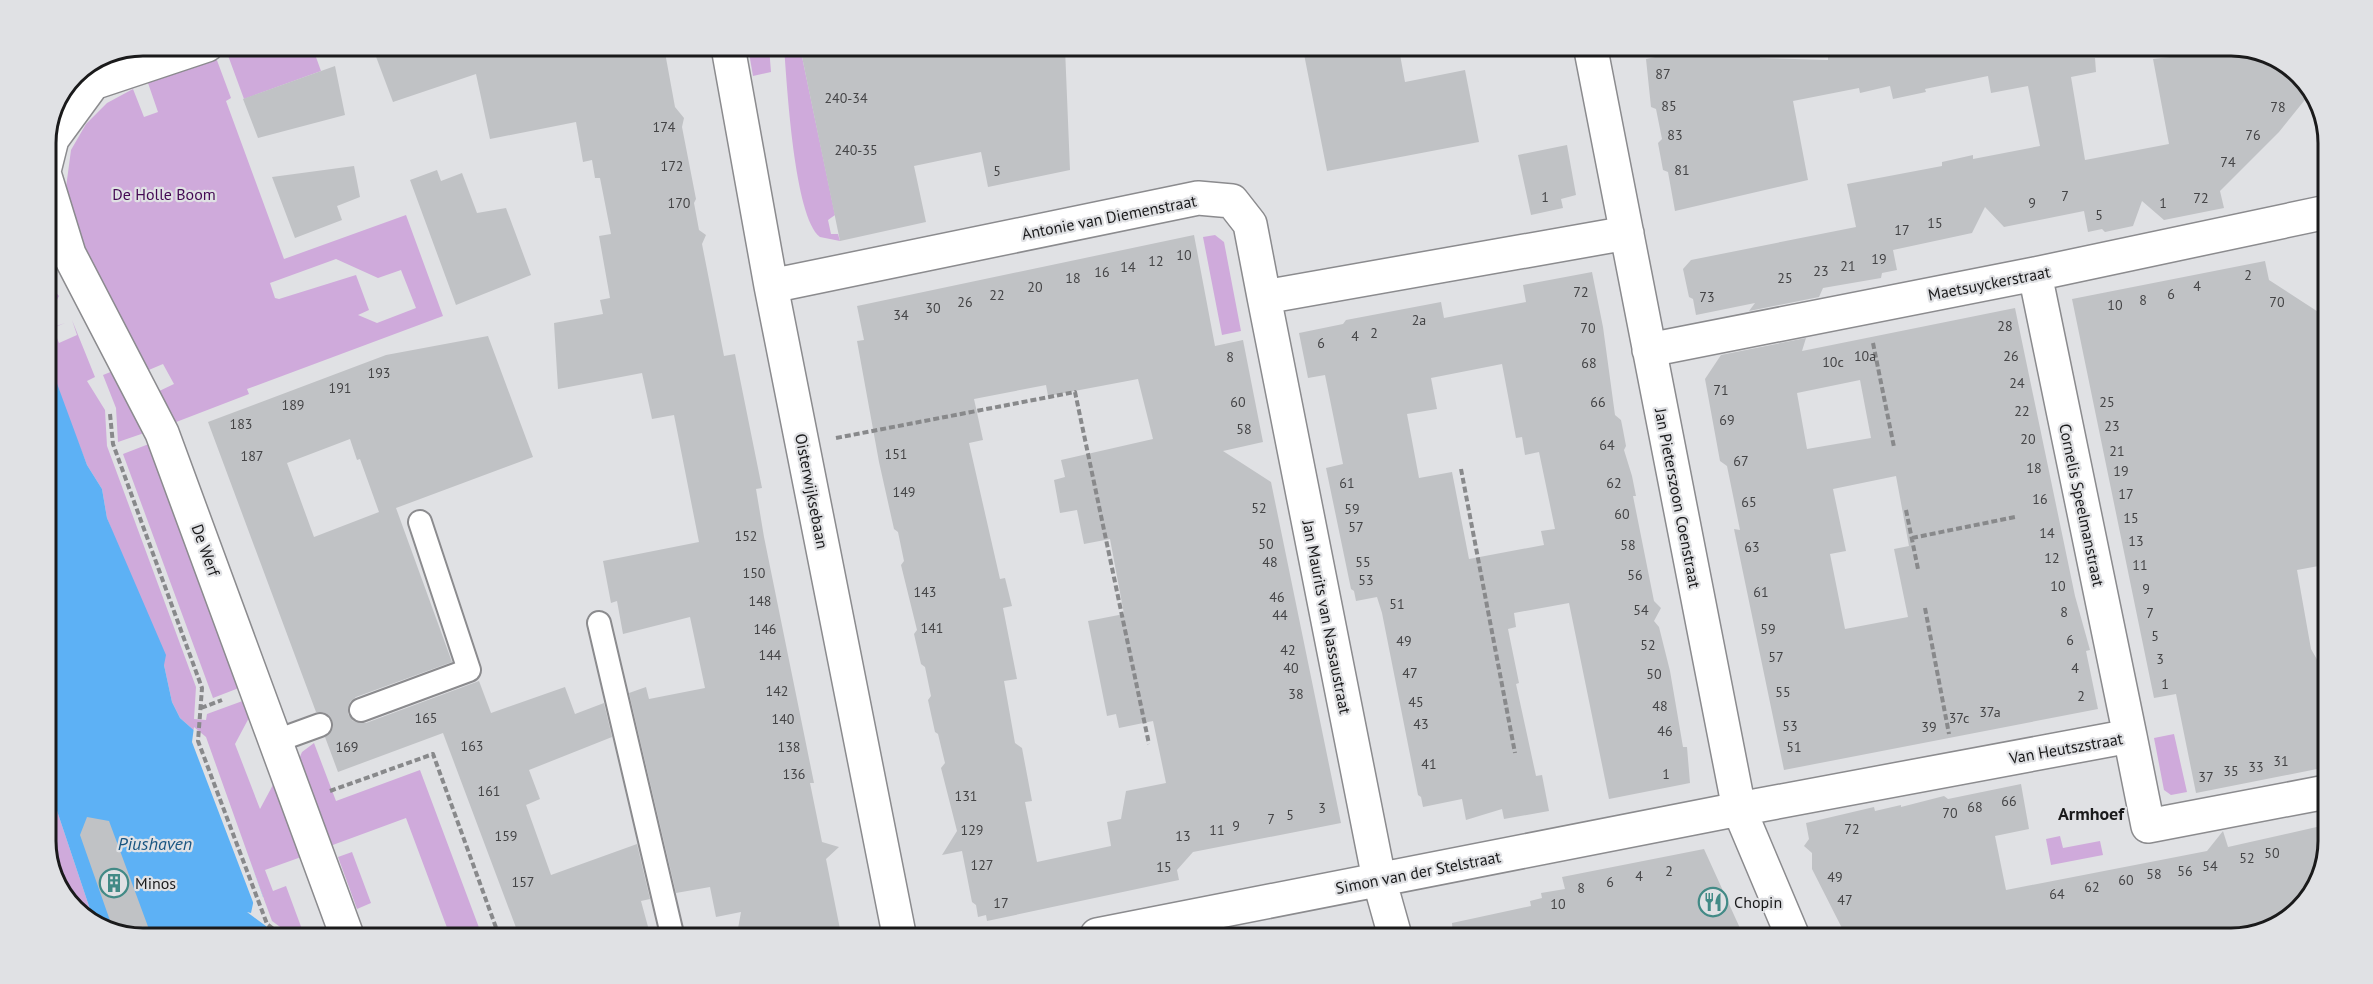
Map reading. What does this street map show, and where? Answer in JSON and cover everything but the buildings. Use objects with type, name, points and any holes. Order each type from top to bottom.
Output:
[{"type":"street","points":[[56,142],[93,83],[174,56]]},
{"type":"street","name":"Oisterwijksebaan","points":[[731,56],[771,286],[898,928]]},
{"type":"street","name":"Jan Pieterszoon Coenstraat","points":[[1592,56],[1739,809],[1789,928]]},
{"type":"street","name":"Antonie van Diemenstraat","points":[[771,286],[1198,198],[1232,201],[1250,224],[1264,297]]},
{"type":"street","name":"De Werf","points":[[56,212],[69,254],[162,433],[344,928]]},
{"type":"street","name":"Maetsuyckerstraat","points":[[1649,350],[2035,274],[2317,214]]},
{"type":"street","points":[[1264,297],[1627,233]]},
{"type":"street","name":"Cornelis Speelmanstraat","points":[[2035,274],[2130,736]]},
{"type":"street","name":"Jan Maurits van Nassaustraat","points":[[1264,297],[1379,879],[1393,928]]},
{"type":"street","name":"Van Heutszstraat","points":[[1739,809],[2130,736],[2148,826],[2318,795]]},
{"type":"street","name":"Simon van der Stelstraat","points":[[1132,928],[1739,809]]},
{"type":"lane","points":[[361,710],[469,670],[420,522]]},
{"type":"lane","points":[[599,623],[671,928]]},
{"type":"lane","points":[[271,727],[320,725]]},
{"type":"path","points":[[1866,307],[1894,447]]},
{"type":"path","points":[[802,444],[1075,393],[1149,744]]},
{"type":"path","points":[[110,405],[113,444],[202,688],[198,741],[267,924],[272,928]]},
{"type":"path","points":[[1461,469],[1515,753]]},
{"type":"path","points":[[1906,510],[1918,569]]},
{"type":"path","points":[[1912,538],[2015,517]]},
{"type":"path","points":[[1926,608],[1956,769]]},
{"type":"path","points":[[298,802],[434,754],[496,928]]},
{"type":"green space","name":"De Holle Boom","points":[[215,56],[231,98],[226,101],[284,259],[406,215],[443,316],[247,389],[249,394],[171,424],[155,393],[174,384],[163,364],[144,372],[71,224],[65,195],[71,150],[86,124],[107,103],[133,89],[144,117],[158,112],[148,83]],"holes":[[[336,259],[378,278],[401,270],[416,308],[377,323],[358,315],[369,310],[356,275],[279,299],[275,298],[270,283]]]},
{"type":"green space","points":[[228,56],[316,56],[321,71],[244,99]]},
{"type":"green space","points":[[750,56],[770,56],[771,72],[753,76]]},
{"type":"green space","points":[[785,56],[802,56],[835,215],[828,220],[831,234],[838,234],[840,241],[820,237],[811,225],[798,178]]},
{"type":"green space","points":[[1215,235],[1224,242],[1241,331],[1222,335],[1203,237]]},
{"type":"green space","points":[[72,320],[95,377],[87,381],[105,410],[107,446],[196,687],[194,719],[206,720],[207,714],[248,699],[251,714],[235,744],[260,809],[275,781],[304,856],[265,870],[273,891],[286,886],[302,928],[282,928],[272,921],[205,740],[180,718],[172,702],[164,665],[107,518],[102,489],[87,465],[56,383],[56,336],[59,343],[77,335]]},
{"type":"green space","points":[[118,369],[150,431],[118,442],[116,408],[103,375]]},
{"type":"green space","points":[[154,442],[244,686],[213,698],[123,454]]},
{"type":"green space","points":[[2174,734],[2187,792],[2171,795],[2164,790],[2154,738]]},
{"type":"green space","points":[[314,743],[336,801],[420,770],[479,928],[447,928],[406,818],[330,846],[299,759],[302,752]]},
{"type":"green space","points":[[56,808],[90,910],[81,903],[67,885],[60,869],[56,847]]},
{"type":"green space","points":[[2060,836],[2063,848],[2100,841],[2103,855],[2051,865],[2046,839]]},
{"type":"green space","points":[[352,852],[371,903],[357,909],[338,857]]},
{"type":"water","name":"Piushaven","points":[[56,381],[87,465],[102,489],[107,518],[166,655],[164,665],[172,702],[180,718],[205,740],[263,897],[254,899],[251,913],[247,912],[269,928],[126,927],[109,922],[90,910],[56,808]]},
{"type":"pier","points":[[194,727],[206,737],[263,897],[264,900],[257,901],[256,910],[192,742]]},
{"type":"place","name":"Minos","points":[[114,883]]},
{"type":"place","name":"Chopin","points":[[1713,902]]},
{"type":"district","name":"Armhoef","points":[[2091,814]]}]
